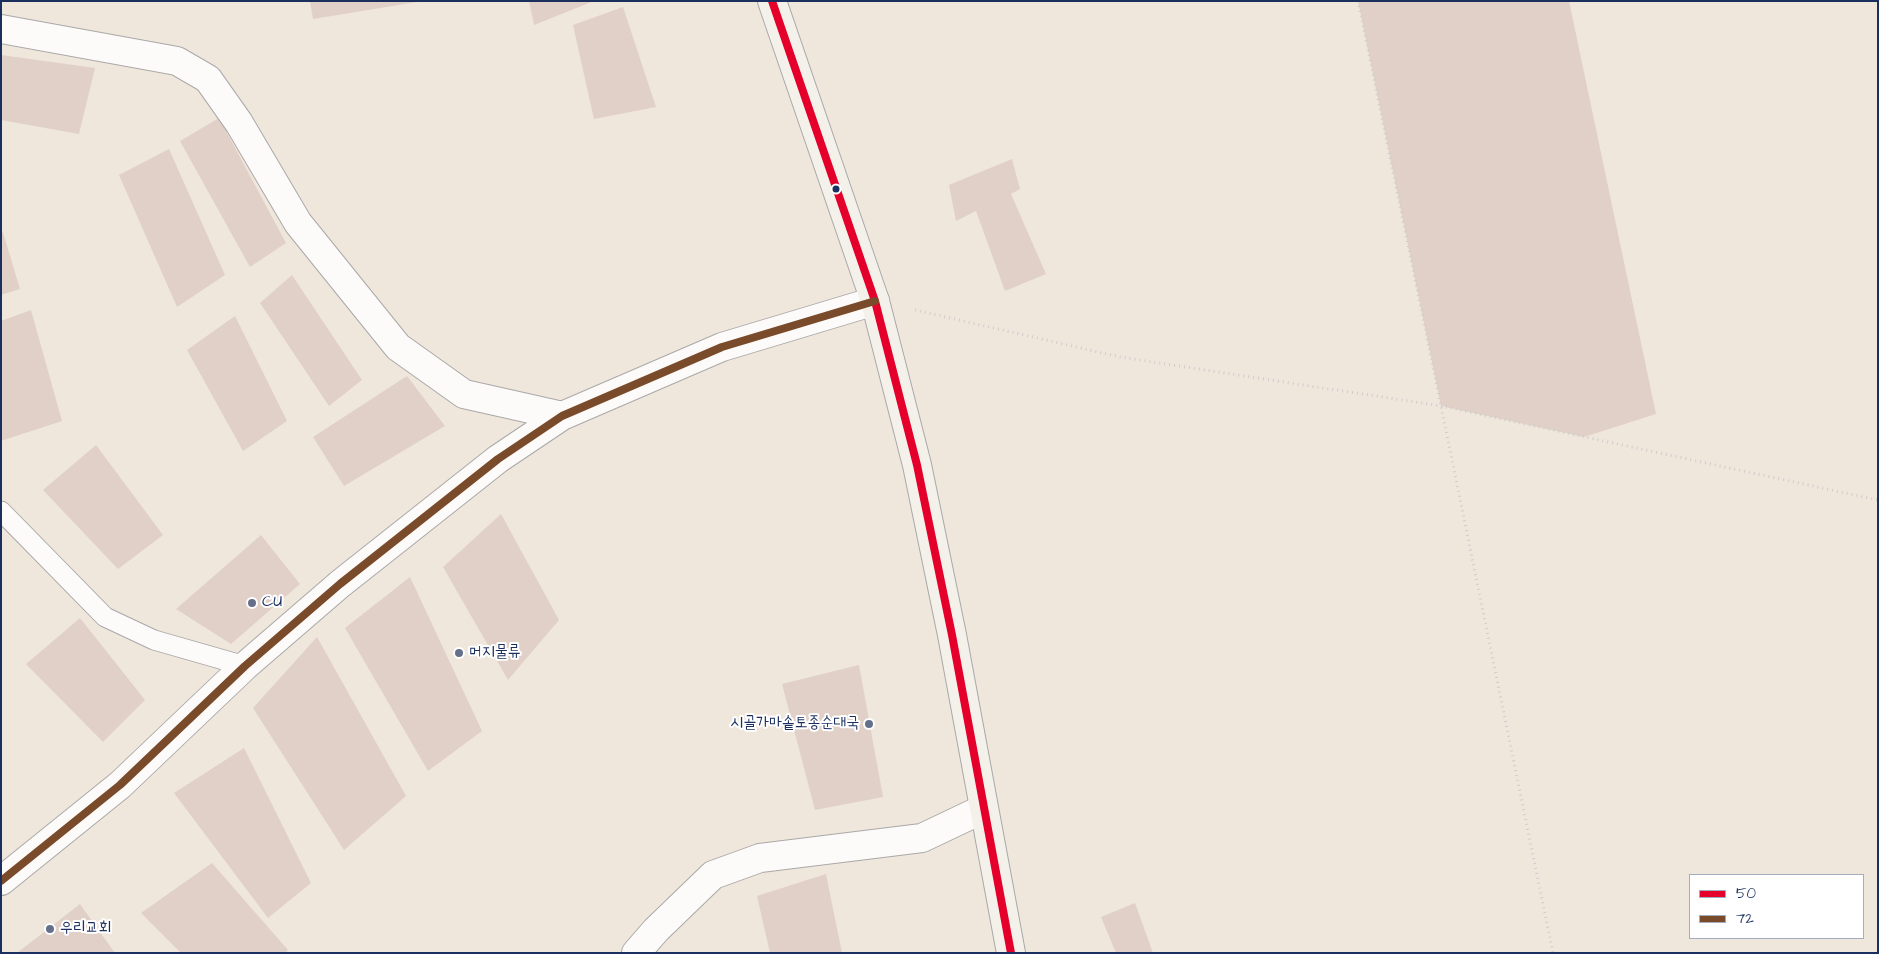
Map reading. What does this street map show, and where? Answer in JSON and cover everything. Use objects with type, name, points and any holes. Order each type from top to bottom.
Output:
[{"type":"street","points":[[772,1],[875,301],[917,464],[952,635],[1011,953]]},
{"type":"street","points":[[1,29],[177,61],[208,78],[239,123],[298,223],[398,347],[464,394],[562,416]]},
{"type":"street","points":[[1,881],[120,785],[246,666],[340,584],[498,459],[562,416],[722,347],[875,301]]},
{"type":"street","points":[[636,953],[656,930],[713,875],[760,858],[922,838],[983,809]]},
{"type":"lane","points":[[1,511],[105,617],[154,640],[246,666]]},
{"type":"path","points":[[1358,1],[1554,953]]},
{"type":"path","points":[[875,301],[1120,357],[1441,406],[1878,500]]},
{"type":"building","points":[[310,1],[417,1],[417,2],[313,19]]},
{"type":"building","points":[[529,1],[594,1],[534,25]]},
{"type":"building","points":[[1358,1],[1569,1],[1656,414],[1584,437],[1441,406]]},
{"type":"building","points":[[623,7],[656,107],[594,119],[573,25]]},
{"type":"building","points":[[1,55],[95,68],[79,134],[1,120]]},
{"type":"building","points":[[219,118],[286,243],[250,267],[180,141]]},
{"type":"building","points":[[169,149],[225,275],[177,307],[119,175]]},
{"type":"building","points":[[1012,159],[1020,189],[1011,194],[1046,274],[1005,291],[976,211],[956,221],[949,185]]},
{"type":"building","points":[[3,232],[20,289],[1,295],[1,233]]},
{"type":"building","points":[[292,275],[362,380],[329,406],[260,303]]},
{"type":"building","points":[[31,310],[62,421],[1,441],[1,321]]},
{"type":"building","points":[[235,316],[287,421],[243,451],[187,350]]},
{"type":"building","points":[[407,376],[445,426],[344,486],[313,437]]},
{"type":"building","points":[[96,445],[163,535],[118,569],[43,490]]},
{"type":"building","points":[[501,514],[559,620],[508,680],[443,567]]},
{"type":"building","points":[[261,535],[300,584],[231,644],[176,609]]},
{"type":"building","points":[[410,577],[482,731],[428,771],[345,628]]},
{"type":"building","points":[[80,618],[145,700],[103,742],[26,664]]},
{"type":"building","points":[[317,637],[406,796],[344,850],[253,708]]},
{"type":"building","points":[[859,665],[883,797],[815,810],[782,684]]},
{"type":"building","points":[[244,748],[311,883],[268,918],[174,793]]},
{"type":"building","points":[[212,863],[288,950],[285,953],[181,953],[141,913]]},
{"type":"building","points":[[826,874],[842,953],[770,953],[757,896]]},
{"type":"building","points":[[1135,903],[1153,953],[1116,953],[1101,917]]},
{"type":"building","points":[[80,904],[115,953],[17,953]]},
{"type":"transit line","name":"50","points":[[772,1],[875,301],[917,465],[952,635],[1011,953]]},
{"type":"transit line","name":"72","points":[[1,881],[120,785],[245,666],[340,584],[498,459],[562,416],[722,347],[875,301]]},
{"type":"place","name":"CU","points":[[252,603]]},
{"type":"place","name":"머지물류","points":[[459,653]]},
{"type":"place","name":"시골가마솥토종순대국","points":[[869,724]]},
{"type":"place","name":"우리교회","points":[[50,929]]}]
